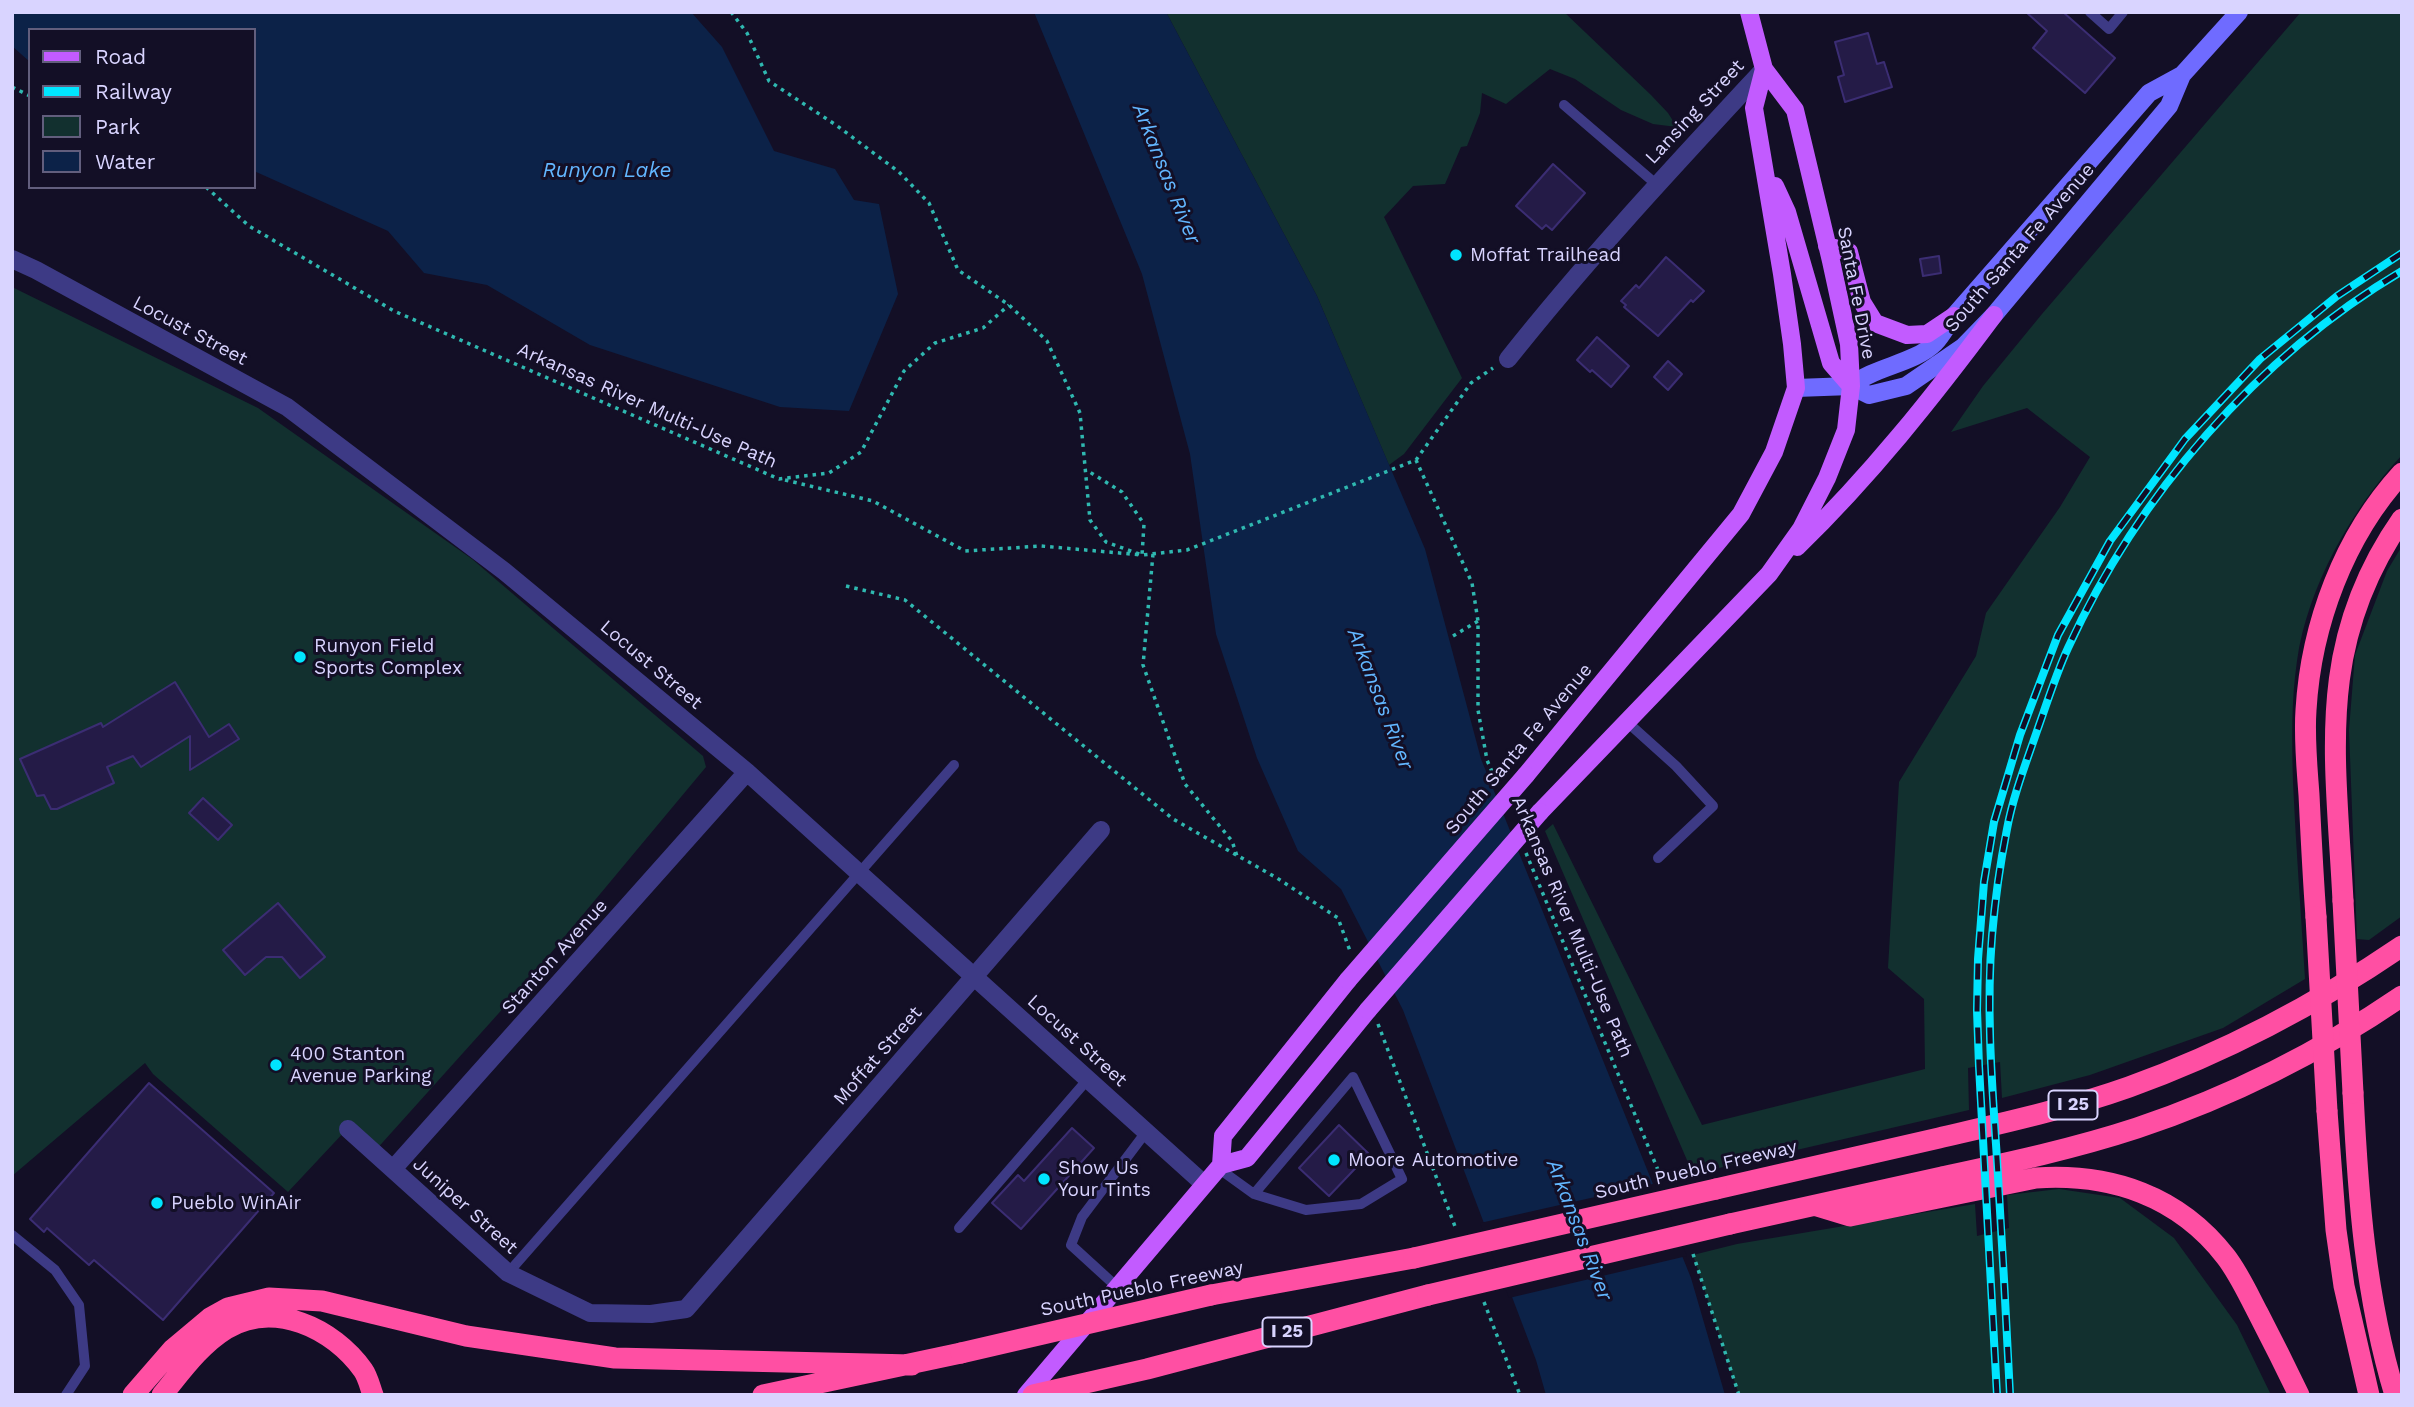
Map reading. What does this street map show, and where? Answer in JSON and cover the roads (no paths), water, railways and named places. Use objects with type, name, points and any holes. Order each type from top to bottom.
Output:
[{"type":"highway","points":[[2369,1395],[2344,1286],[2336,1230],[2305,743],[2306,710],[2316,643],[2325,610],[2347,556],[2376,505],[2402,472]]},
{"type":"highway","points":[[2395,1395],[2381,1340],[2360,1208],[2334,744],[2337,679],[2352,617],[2376,559],[2402,519]]},
{"type":"highway","name":"South Pueblo Freeway","points":[[763,1395],[912,1365],[1212,1296],[1414,1258],[2024,1118],[2128,1087],[2191,1063],[2276,1023],[2323,997],[2402,946]]},
{"type":"highway","name":"I 25","points":[[1033,1395],[1147,1369],[1428,1295],[2033,1157],[2138,1128],[2214,1098],[2288,1064],[2336,1038],[2402,996]]},
{"type":"highway","points":[[1815,1205],[1850,1216],[2036,1178],[2060,1176],[2109,1181],[2133,1189],[2176,1211],[2212,1241],[2227,1259],[2240,1278],[2299,1395]]},
{"type":"highway","points":[[133,1395],[173,1349],[210,1318],[238,1305],[269,1298],[322,1301],[467,1336],[615,1358],[912,1365]]},
{"type":"highway","points":[[162,1395],[202,1348],[226,1329],[246,1320],[284,1317],[307,1324],[328,1335],[364,1371],[373,1395]]},
{"type":"main road","name":"Santa Fe Drive","points":[[1749,12],[1764,69],[1795,110],[1849,344],[1851,386],[1846,430],[1827,478],[1801,529],[1769,573]]},
{"type":"main road","name":"Santa Fe Drive","points":[[1764,69],[1754,108],[1792,344],[1796,388]]},
{"type":"main road","points":[[1763,157],[1787,212],[1831,363],[1851,386]]},
{"type":"main road","points":[[1827,246],[1849,252],[1862,302],[1875,323],[1885,329],[1906,335],[1927,334],[1954,316]]},
{"type":"main road","points":[[1027,1395],[1219,1166],[1248,1158],[1372,1015],[1540,812],[1769,573],[1844,499],[1922,411],[1994,315]]},
{"type":"main road","name":"South Santa Fe Avenue","points":[[1219,1166],[1223,1136],[1348,980],[1526,775],[1741,514],[1774,452],[1796,388]]},
{"type":"street","name":"South Santa Fe Avenue","points":[[1851,386],[1863,376],[1905,360],[1934,344],[1954,316],[2149,93],[2182,75],[2239,12]]},
{"type":"street","name":"Lansing Street","points":[[1656,184],[1764,69]]},
{"type":"street","name":"South Santa Fe Avenue","points":[[1796,388],[1851,386],[1870,395],[1906,386],[1963,347],[1994,315],[2169,106],[2182,75]]},
{"type":"street","points":[[1508,359],[1656,184]]},
{"type":"street","name":"Locust Street","points":[[12,259],[287,407],[505,571],[747,772],[1204,1184]]},
{"type":"street","name":"Stanton Avenue","points":[[393,1169],[747,772]]},
{"type":"street","name":"Moffat Street","points":[[687,1309],[1101,830]]},
{"type":"street","name":"Juniper Street","points":[[348,1129],[508,1273],[590,1313],[651,1314],[687,1309]]},
{"type":"lane","points":[[2090,12],[2109,29],[2123,12]]},
{"type":"lane","points":[[1564,105],[1656,184]]},
{"type":"lane","points":[[1626,721],[1676,766],[1713,806],[1658,858]]},
{"type":"lane","points":[[508,1273],[954,765]]},
{"type":"lane","points":[[1219,1166],[1254,1194],[1306,1210],[1361,1204],[1402,1179],[1353,1077],[1254,1194]]},
{"type":"lane","points":[[959,1228],[1088,1079]]},
{"type":"lane","points":[[1117,1287],[1071,1245],[1082,1217],[1146,1132]]},
{"type":"lane","points":[[12,1236],[55,1270],[79,1305],[85,1366],[66,1395]]},
{"type":"water","name":"Runyon Lake","points":[[12,12],[691,12],[722,47],[774,151],[835,169],[854,200],[879,204],[898,294],[849,411],[780,407],[590,345],[487,285],[424,273],[388,231],[256,172],[256,28],[28,28],[28,60],[12,46]]},
{"type":"water","name":"Arkansas River","points":[[1034,12],[1166,12],[1317,296],[1425,549],[1481,759],[1691,1278],[1725,1395],[1546,1395],[1536,1360],[1403,1010],[1341,889],[1298,851],[1257,758],[1216,634],[1190,454],[1142,274]]},
{"type":"railway","points":[[1997,1395],[1979,1066],[1978,959],[1984,882],[1994,822],[2020,735],[2058,635],[2110,541],[2185,439],[2260,359],[2337,296],[2402,253]]},
{"type":"railway","points":[[2010,1395],[1992,1075],[1990,992],[1992,936],[2000,869],[2010,817],[2024,767],[2068,648],[2129,537],[2166,484],[2207,434],[2251,388],[2298,345],[2349,306],[2402,271]]},
{"type":"place","name":"Moffat Trailhead","points":[[1456,255]]},
{"type":"place","name":"Runyon Field Sports Complex","points":[[300,657]]},
{"type":"place","name":"400 Stanton Avenue Parking","points":[[276,1065]]},
{"type":"place","name":"Moore Automotive","points":[[1334,1160]]},
{"type":"place","name":"Show Us Your Tints","points":[[1044,1179]]},
{"type":"place","name":"Pueblo WinAir","points":[[157,1203]]}]
